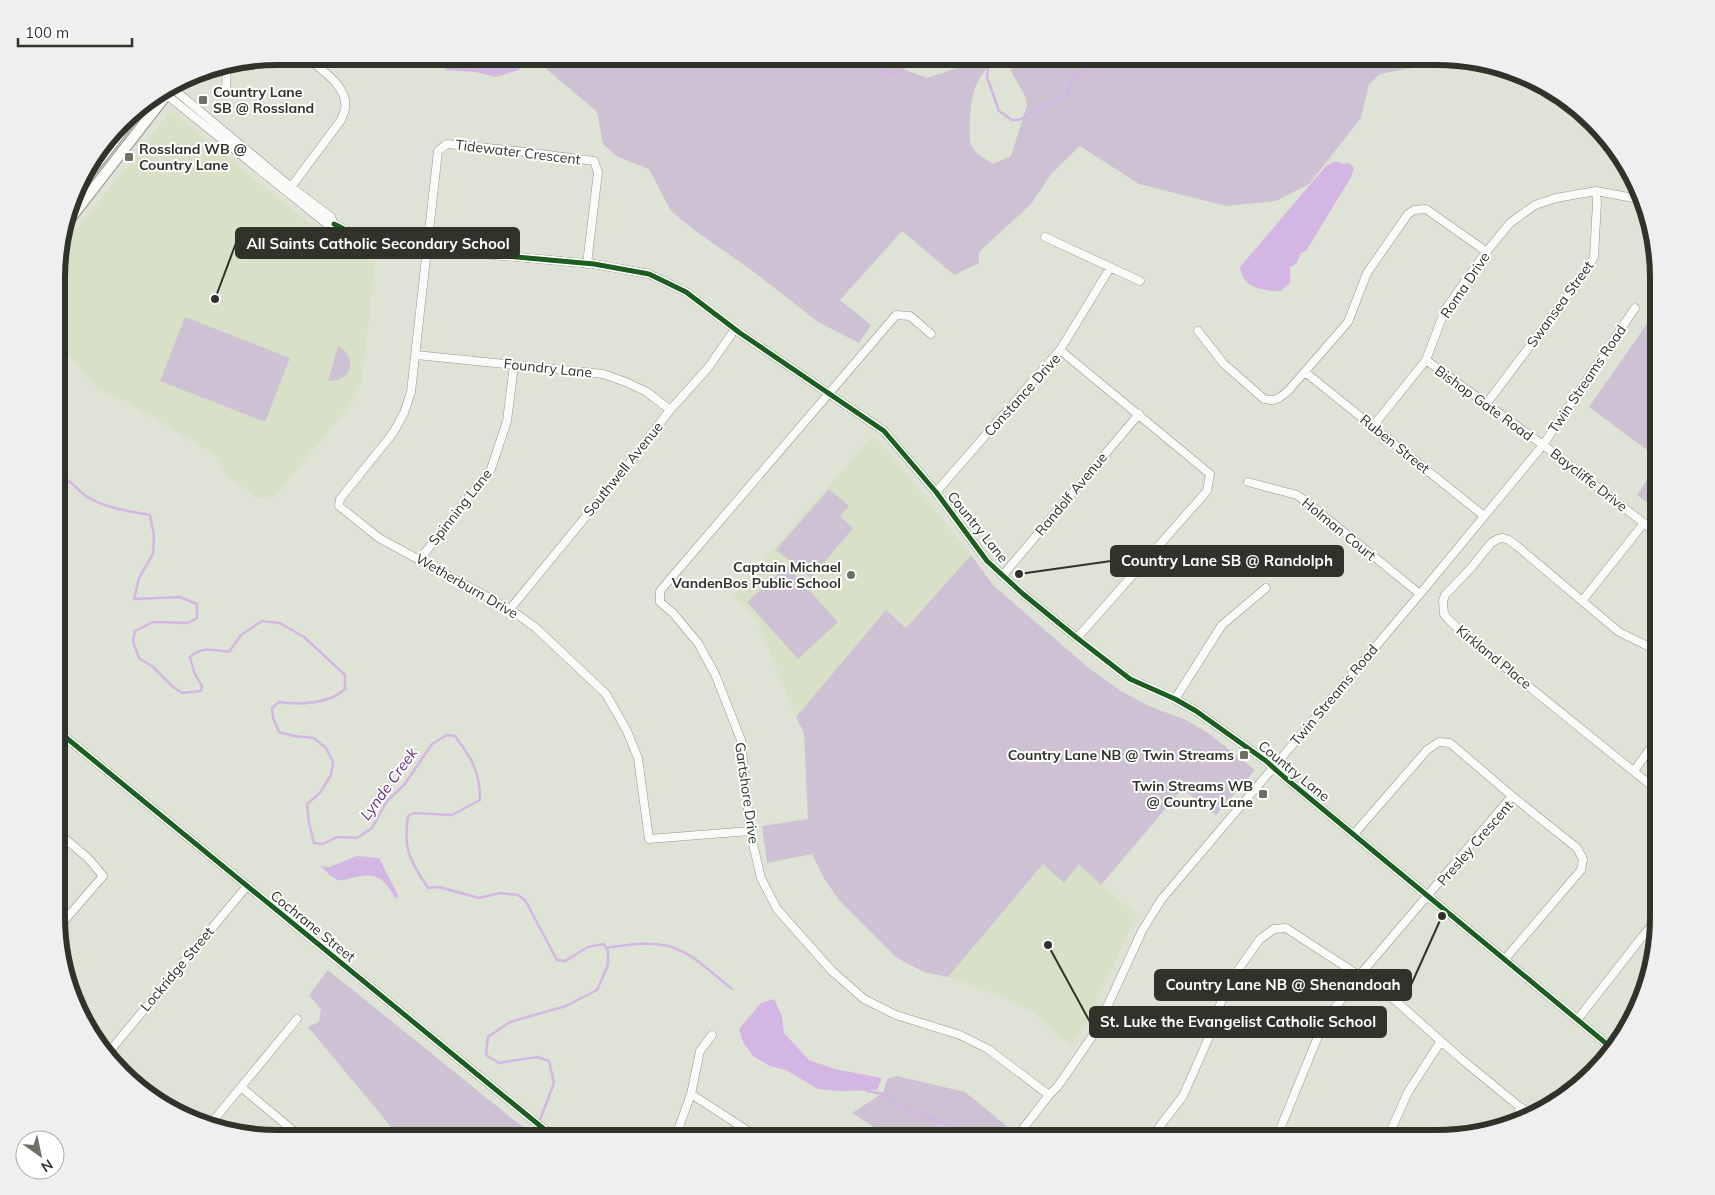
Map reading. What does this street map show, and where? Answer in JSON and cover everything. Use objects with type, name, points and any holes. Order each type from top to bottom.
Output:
[{"type":"main road","points":[[76,211],[160,101]]},
{"type":"street","points":[[289,190],[341,120],[346,108],[343,94],[336,83],[315,65]]},
{"type":"street","points":[[226,89],[227,71]]},
{"type":"street","name":"Country Lane","points":[[173,93],[327,224],[334,224],[352,233],[387,243],[428,249],[588,264],[648,274],[686,292],[735,329],[884,431],[936,492],[987,561],[1023,594],[1130,679],[1175,699],[1196,711],[1266,761],[1608,1045]]},
{"type":"street","name":"Tidewater Crescent","points":[[428,249],[438,151],[447,144],[594,161],[598,172],[588,264]]},
{"type":"street","points":[[1596,191],[1635,198]]},
{"type":"street","name":"Roma Drive","points":[[1373,426],[1426,360],[1445,310],[1510,223],[1535,205],[1556,198],[1596,191]]},
{"type":"street","name":"Swansea Street","points":[[1487,403],[1581,278],[1594,257],[1596,191]]},
{"type":"street","points":[[1198,330],[1224,364],[1264,398],[1269,400],[1278,399],[1288,391],[1348,322],[1367,272],[1408,214],[1414,210],[1426,209],[1487,252]]},
{"type":"street","points":[[1045,237],[1140,281]]},
{"type":"street","name":"Wetherburn Drive","points":[[428,249],[411,392],[393,433],[340,499],[340,506],[379,538],[510,609],[536,628],[606,694],[627,730],[638,758],[650,839],[750,831]]},
{"type":"street","points":[[1060,350],[1110,268]]},
{"type":"street","name":"Twin Streams Road","points":[[1022,1130],[1058,1086],[1096,1031],[1142,931],[1160,900],[1420,594],[1543,445],[1635,308]]},
{"type":"street","name":"Gartshore Drive","points":[[931,334],[910,316],[896,314],[660,591],[660,602],[673,613],[698,643],[716,674],[741,740],[750,831],[761,878],[777,909],[838,977],[864,999],[896,1015],[960,1034],[988,1049],[1049,1095]]},
{"type":"street","name":"Southwell Avenue","points":[[510,609],[624,470],[670,410],[708,368],[735,329]]},
{"type":"street","name":"Constance Drive","points":[[936,492],[1060,350],[1210,474],[1207,490],[1077,638]]},
{"type":"street","name":"Foundry Lane","points":[[416,355],[603,374],[647,392],[670,410]]},
{"type":"street","name":"Bishop Gate Road","points":[[1426,360],[1543,445]]},
{"type":"street","name":"Spinning Lane","points":[[420,559],[491,469],[507,421],[514,365]]},
{"type":"street","name":"Ruben Street","points":[[1305,372],[1484,516]]},
{"type":"street","name":"Randolf Avenue","points":[[1003,575],[1139,414]]},
{"type":"street","name":"Baycliffe Drive","points":[[1543,445],[1650,528]]},
{"type":"street","name":"Holman Court","points":[[1248,482],[1301,498],[1420,594]]},
{"type":"street","points":[[1582,601],[1644,523]]},
{"type":"street","name":"Kirkland Place","points":[[1650,648],[1619,632],[1517,546],[1503,538],[1491,543],[1471,568],[1445,595],[1443,601],[1444,614],[1464,634],[1650,784]]},
{"type":"street","points":[[1175,699],[1222,625],[1266,588]]},
{"type":"street","name":"Cochrane Street","points":[[65,737],[544,1130]]},
{"type":"street","points":[[1354,834],[1426,750],[1439,742],[1450,743],[1512,796]]},
{"type":"street","points":[[1634,771],[1650,749]]},
{"type":"street","name":"Presley Crescent","points":[[1280,1130],[1324,1022],[1359,976],[1429,896],[1512,796],[1577,848],[1583,858],[1581,870],[1505,959]]},
{"type":"street","points":[[65,839],[88,858],[103,876],[65,920]]},
{"type":"street","name":"Lockridge Street","points":[[111,1049],[247,886]]},
{"type":"street","points":[[1577,1020],[1650,927]]},
{"type":"street","points":[[1157,1130],[1183,1096],[1210,1035],[1226,987],[1260,939],[1274,929],[1286,928],[1389,994],[1441,1041],[1525,1111]]},
{"type":"street","points":[[214,1120],[297,1019]]},
{"type":"street","points":[[678,1130],[691,1094],[700,1051],[712,1035]]},
{"type":"street","points":[[1392,1130],[1408,1092],[1441,1041]]},
{"type":"street","points":[[241,1087],[292,1130]]},
{"type":"street","points":[[691,1094],[747,1130]]},
{"type":"street","points":[[1517,1115],[1522,1108]]},
{"type":"shaded area","points":[[437,65],[521,65],[519,70],[495,77],[476,72],[447,70]]},
{"type":"shaded area","points":[[542,65],[893,65],[927,78],[957,68],[960,65],[988,65],[974,93],[970,118],[970,135],[972,147],[993,164],[1011,156],[1027,105],[1025,96],[1010,65],[1422,65],[1380,74],[1369,84],[1361,118],[1309,184],[1276,201],[1226,206],[1139,184],[1080,146],[1052,173],[1031,204],[979,252],[979,263],[954,275],[902,231],[840,300],[871,325],[859,343],[818,322],[671,211],[649,169],[618,157],[603,144],[597,112]]},
{"type":"shaded area","points":[[170,111],[312,225],[346,244],[376,255],[362,379],[354,401],[274,497],[256,498],[226,475],[218,457],[129,403],[97,388],[65,351],[65,264],[68,240]]},
{"type":"shaded area","points":[[1336,161],[1342,164],[1349,163],[1353,166],[1351,177],[1306,251],[1301,253],[1296,264],[1290,267],[1290,283],[1281,291],[1261,289],[1249,284],[1245,280],[1240,267],[1326,166]]},
{"type":"shaded area","points":[[185,317],[290,358],[265,422],[160,381]]},
{"type":"shaded area","points":[[1650,319],[1650,452],[1589,407]]},
{"type":"shaded area","points":[[338,346],[349,356],[350,368],[343,378],[328,381]]},
{"type":"shaded area","name":"Captain Michael VandenBos Public School","points":[[872,437],[889,452],[971,555],[906,628],[886,610],[796,717],[757,620],[732,596]]},
{"type":"shaded area","points":[[1650,475],[1650,505],[1637,495]]},
{"type":"shaded area","points":[[829,489],[849,506],[840,516],[853,528],[811,578],[776,550]]},
{"type":"shaded area","points":[[971,555],[994,586],[1090,669],[1121,691],[1149,706],[1186,720],[1208,733],[1255,770],[1216,815],[1182,789],[1101,885],[1079,864],[1064,883],[1043,864],[948,977],[924,972],[897,958],[839,900],[825,880],[812,854],[767,863],[762,826],[808,819],[804,733],[796,717],[886,610],[906,628]]},
{"type":"shaded area","points":[[787,566],[838,622],[798,659],[747,602]]},
{"type":"shaded area","points":[[357,856],[379,858],[399,897],[395,898],[388,886],[375,876],[339,880],[331,876],[321,866],[329,867]]},
{"type":"shaded area","points":[[1043,864],[1079,864],[1101,885],[1137,914],[1086,1025],[1070,1046],[1035,1013],[1008,999],[948,977]]},
{"type":"shaded area","points":[[328,970],[527,1130],[393,1130],[308,1027],[319,1022],[321,1009],[309,995]]},
{"type":"shaded area","points":[[774,999],[782,1016],[784,1033],[809,1060],[835,1069],[882,1078],[877,1090],[839,1091],[818,1089],[786,1070],[770,1066],[753,1056],[743,1042],[739,1029],[761,1003]]},
{"type":"shaded area","points":[[897,1076],[965,1092],[1007,1126],[997,1130],[879,1130],[852,1113],[883,1093],[887,1079]]},
{"type":"waterway","points":[[878,65],[881,71],[895,74],[908,65]]},
{"type":"waterway","points":[[988,65],[987,77],[999,111],[1012,120],[1019,120],[1068,94],[1071,78],[1095,65]]},
{"type":"waterway","name":"Lynde Creek","points":[[65,478],[93,500],[117,508],[150,515],[154,535],[153,554],[139,578],[134,599],[180,597],[197,604],[197,618],[188,623],[153,622],[135,631],[133,641],[139,658],[153,667],[172,686],[182,693],[201,691],[202,686],[194,672],[190,657],[204,650],[229,652],[241,635],[262,621],[280,623],[304,637],[345,675],[345,689],[331,698],[304,703],[279,702],[272,708],[273,718],[279,732],[314,738],[326,748],[333,762],[331,775],[320,793],[307,804],[314,843],[323,844],[337,837],[357,838],[372,828],[387,801],[404,785],[432,744],[447,735],[455,736],[477,773],[480,800],[452,815],[414,813],[408,816],[406,838],[409,854],[428,888],[439,887],[479,898],[500,893],[518,895],[525,900],[557,960],[565,961],[588,947],[604,944],[608,951],[608,965],[597,990],[566,1006],[510,1022],[488,1037],[486,1055],[499,1063],[537,1057],[549,1061],[554,1083],[536,1130]]},
{"type":"waterway","points":[[606,948],[645,944],[668,946],[694,958],[732,989]]},
{"type":"waterway","points":[[865,1089],[883,1094],[908,1109],[946,1124]]},
{"type":"cycle path","points":[[334,224],[352,233],[387,243],[428,249],[594,264],[649,274],[686,292],[740,333],[884,431],[936,492],[987,561],[1023,594],[1130,679],[1175,699],[1196,711],[1266,761],[1608,1045]]},
{"type":"cycle path","points":[[65,737],[545,1130]]},
{"type":"place","name":"Country Lane SB @ Rossland","points":[[203,100]]},
{"type":"place","name":"Rossland WB @ Country Lane","points":[[129,157]]},
{"type":"place","name":"All Saints Catholic Secondary School","points":[[215,299]]},
{"type":"place","name":"Country Lane SB @ Randolph","points":[[1019,574]]},
{"type":"place","name":"Captain Michael VandenBos Public School","points":[[851,575]]},
{"type":"place","name":"Country Lane NB @ Twin Streams","points":[[1244,755]]},
{"type":"place","name":"Twin Streams WB @ Country Lane","points":[[1263,794]]},
{"type":"place","name":"Country Lane NB @ Shenandoah","points":[[1442,916]]},
{"type":"place","name":"St. Luke the Evangelist Catholic School","points":[[1048,945]]}]
